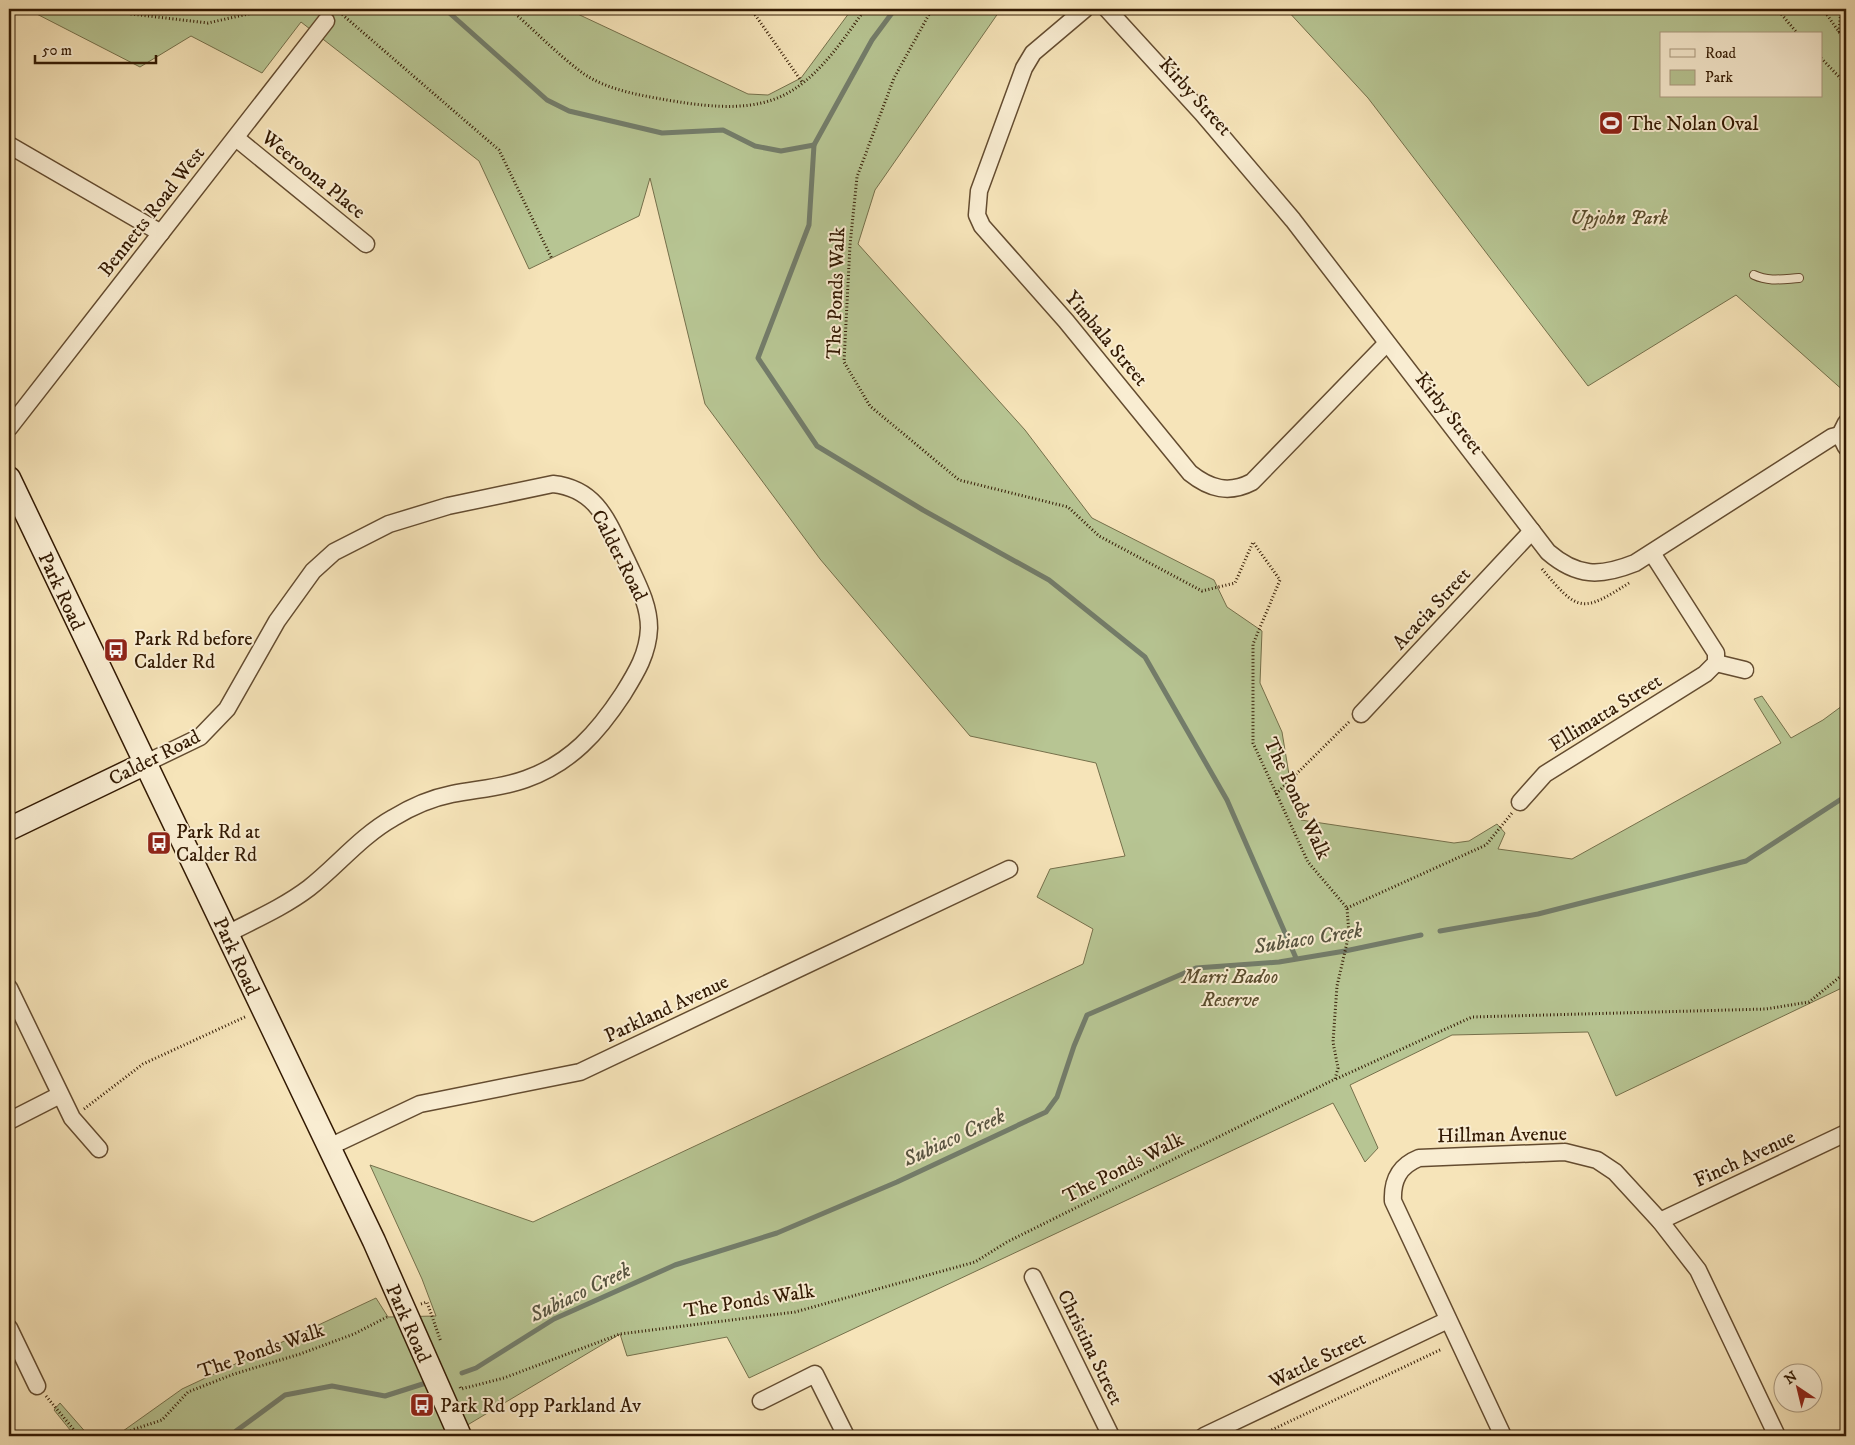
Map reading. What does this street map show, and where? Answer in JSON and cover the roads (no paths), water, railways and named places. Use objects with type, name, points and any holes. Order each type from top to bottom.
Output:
[{"type":"street","name":"Yimbala Street","points":[[1085,9],[1033,54],[1024,68],[979,191],[976,214],[982,226],[1066,321],[1190,473],[1211,487],[1226,490],[1240,488],[1252,482],[1387,343]]},
{"type":"street","name":"Kirby Street","points":[[1107,9],[1202,113],[1293,220],[1532,531],[1557,560],[1580,571],[1610,572],[1655,558],[1832,437],[1844,435]]},
{"type":"street","name":"Bennetts Road West","points":[[9,428],[236,138],[328,15]]},
{"type":"street","name":"Weeroona Place","points":[[236,138],[366,244]]},
{"type":"street","points":[[9,145],[161,233]]},
{"type":"street","name":"Park Road","points":[[9,478],[144,764],[374,1241],[460,1436]]},
{"type":"street","name":"Calder Road","points":[[9,829],[200,737],[227,709],[277,621],[309,576],[334,552],[388,524],[448,506],[554,484],[578,490],[588,496],[597,505],[611,529],[645,602],[649,621],[648,641],[636,673],[593,736],[571,756],[542,773],[510,784],[439,797],[393,818],[372,832],[303,892],[227,934]]},
{"type":"street","name":"Acacia Street","points":[[1361,714],[1532,531]]},
{"type":"street","points":[[1655,558],[1716,653],[1716,662],[1745,670]]},
{"type":"street","name":"Ellimatta Street","points":[[1520,802],[1545,774],[1705,674],[1716,662]]},
{"type":"street","name":"Parkland Avenue","points":[[328,1147],[420,1104],[580,1072],[1009,869]]},
{"type":"street","points":[[9,988],[72,1118],[99,1149]]},
{"type":"street","points":[[9,1121],[60,1095]]},
{"type":"street","name":"Finch Avenue","points":[[1660,1221],[1846,1133]]},
{"type":"street","name":"Hillman Avenue","points":[[1503,1436],[1393,1201],[1395,1177],[1409,1162],[1431,1156],[1566,1152],[1596,1160],[1615,1172],[1660,1221],[1692,1262],[1707,1288],[1777,1436]]},
{"type":"street","name":"Christina Street","points":[[1033,1277],[1111,1436]]},
{"type":"street","name":"Wattle Street","points":[[1204,1436],[1448,1320]]},
{"type":"street","points":[[9,1328],[37,1386]]},
{"type":"street","points":[[761,1401],[815,1374],[846,1436]]},
{"type":"lane","points":[[1754,275],[1762,279],[1775,280],[1799,278]]},
{"type":"waterway","points":[[445,9],[547,100],[569,111],[662,133],[723,130],[755,146],[781,151],[814,145],[809,225],[758,358],[817,446],[923,510],[1049,580],[1145,657],[1227,800],[1296,958]]},
{"type":"waterway","points":[[814,145],[872,40],[895,9]]},
{"type":"waterway","name":"Subiaco Creek","points":[[1440,931],[1538,914],[1746,861],[1846,796]]},
{"type":"waterway","name":"Subiaco Creek","points":[[462,1373],[476,1368],[554,1319],[675,1265],[777,1233],[897,1182],[1046,1112],[1057,1097],[1074,1046],[1087,1015],[1196,968],[1279,962],[1345,951],[1421,935]]},
{"type":"waterway","name":"Subiaco Creek","points":[[233,1436],[236,1431],[285,1395],[332,1386],[385,1396],[429,1382]]},
{"type":"place","name":"The Nolan Oval","points":[[1611,123]]},
{"type":"place","name":"Park Rd before Calder Rd","points":[[116,650]]},
{"type":"place","name":"Park Rd at Calder Rd","points":[[159,843]]},
{"type":"place","name":"Park Rd opp Parkland Av","points":[[422,1405]]},
{"type":"park label","name":"Upjohn Park","points":[[1619,217]]},
{"type":"park label","name":"Marri Badoo Reserve","points":[[1230,988]]}]
